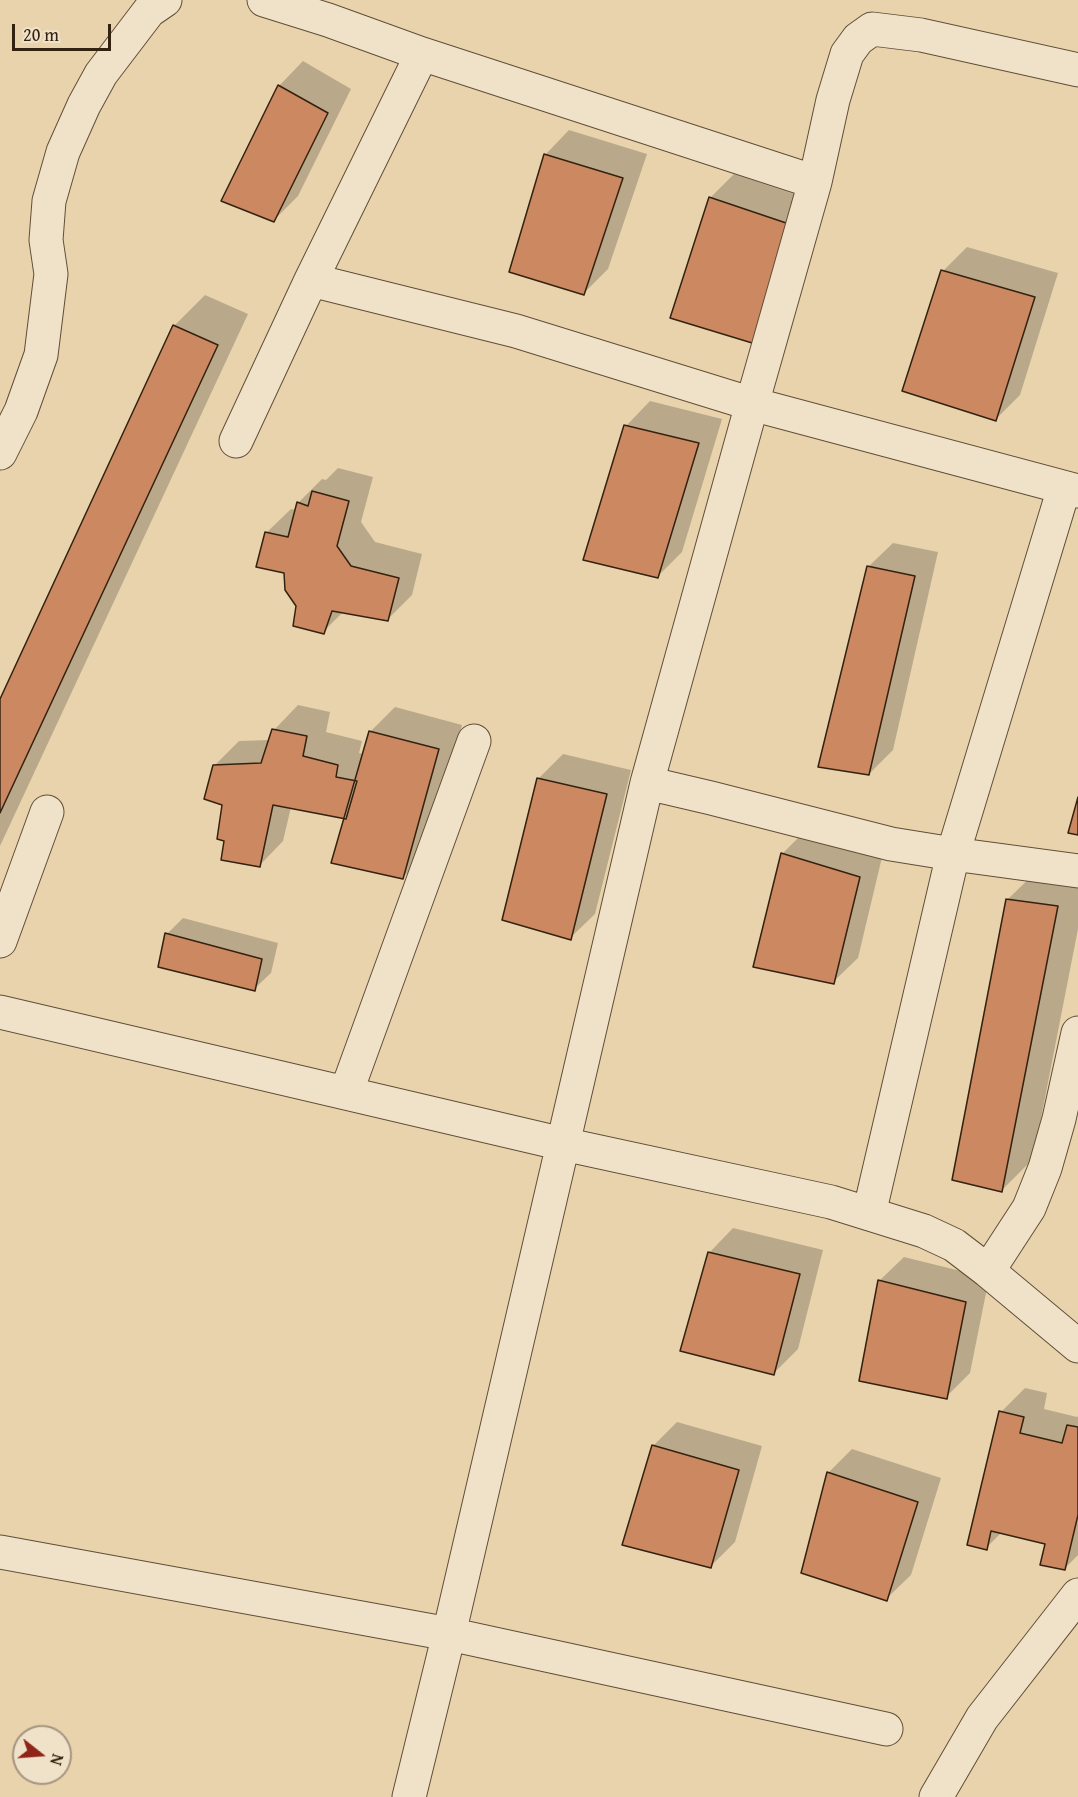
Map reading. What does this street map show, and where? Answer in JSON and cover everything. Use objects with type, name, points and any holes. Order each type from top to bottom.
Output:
[{"type":"street","points":[[0,453],[21,411],[41,355],[51,274],[46,240],[49,201],[63,152],[101,74],[149,11],[165,0]]},
{"type":"street","points":[[264,0],[814,182]]},
{"type":"street","points":[[409,1797],[647,783],[814,182],[833,99],[847,54],[858,39],[872,29],[921,35],[1078,69]]},
{"type":"street","points":[[236,441],[311,280],[422,54]]},
{"type":"street","points":[[311,280],[516,331],[752,404],[1071,489],[953,854],[868,1214]]},
{"type":"street","points":[[346,1093],[474,741]]},
{"type":"street","points":[[647,783],[891,844],[1078,871]]},
{"type":"street","points":[[0,941],[47,812]]},
{"type":"street","points":[[0,1012],[563,1144],[831,1202],[932,1235],[954,1245],[1078,1346]]},
{"type":"street","points":[[988,1271],[1029,1208],[1045,1168],[1059,1119],[1078,1033]]},
{"type":"street","points":[[0,1552],[449,1634],[886,1729]]},
{"type":"street","points":[[936,1797],[982,1718],[1078,1595]]},
{"type":"building","points":[[278,85],[328,113],[274,222],[221,201]]},
{"type":"building","points":[[544,154],[623,178],[584,295],[509,272]]},
{"type":"building","points":[[709,197],[801,228],[762,346],[670,318]]},
{"type":"building","points":[[941,270],[1035,297],[996,421],[902,391]]},
{"type":"building","points":[[173,325],[218,345],[0,813],[0,699]]},
{"type":"building","points":[[624,425],[699,443],[658,578],[583,560]]},
{"type":"building","points":[[312,491],[349,501],[337,546],[351,566],[399,578],[388,621],[332,611],[324,634],[293,626],[296,606],[285,590],[284,573],[256,567],[265,532],[288,537],[297,502],[308,506]]},
{"type":"building","points":[[867,566],[915,576],[869,775],[818,767]]},
{"type":"building","points":[[272,729],[307,736],[303,756],[338,765],[336,777],[357,781],[346,819],[273,805],[260,867],[221,860],[224,841],[217,839],[222,805],[204,799],[213,765],[261,763]]},
{"type":"building","points":[[369,731],[439,749],[403,879],[331,863]]},
{"type":"building","points":[[537,778],[607,794],[571,940],[502,920]]},
{"type":"building","points":[[1078,797],[1078,835],[1068,833]]},
{"type":"building","points":[[781,853],[860,877],[834,984],[753,967]]},
{"type":"building","points":[[1006,899],[1058,906],[1002,1192],[952,1180]]},
{"type":"building","points":[[165,933],[262,959],[255,991],[158,967]]},
{"type":"building","points":[[708,1252],[800,1274],[774,1375],[680,1351]]},
{"type":"building","points":[[878,1280],[966,1302],[947,1399],[859,1381]]},
{"type":"building","points":[[999,1411],[1024,1417],[1020,1433],[1062,1443],[1067,1425],[1078,1427],[1078,1515],[1065,1570],[1040,1565],[1045,1544],[991,1531],[987,1550],[967,1545]]},
{"type":"building","points":[[652,1445],[739,1470],[711,1568],[622,1545]]},
{"type":"building","points":[[827,1472],[918,1502],[887,1601],[801,1573]]}]
